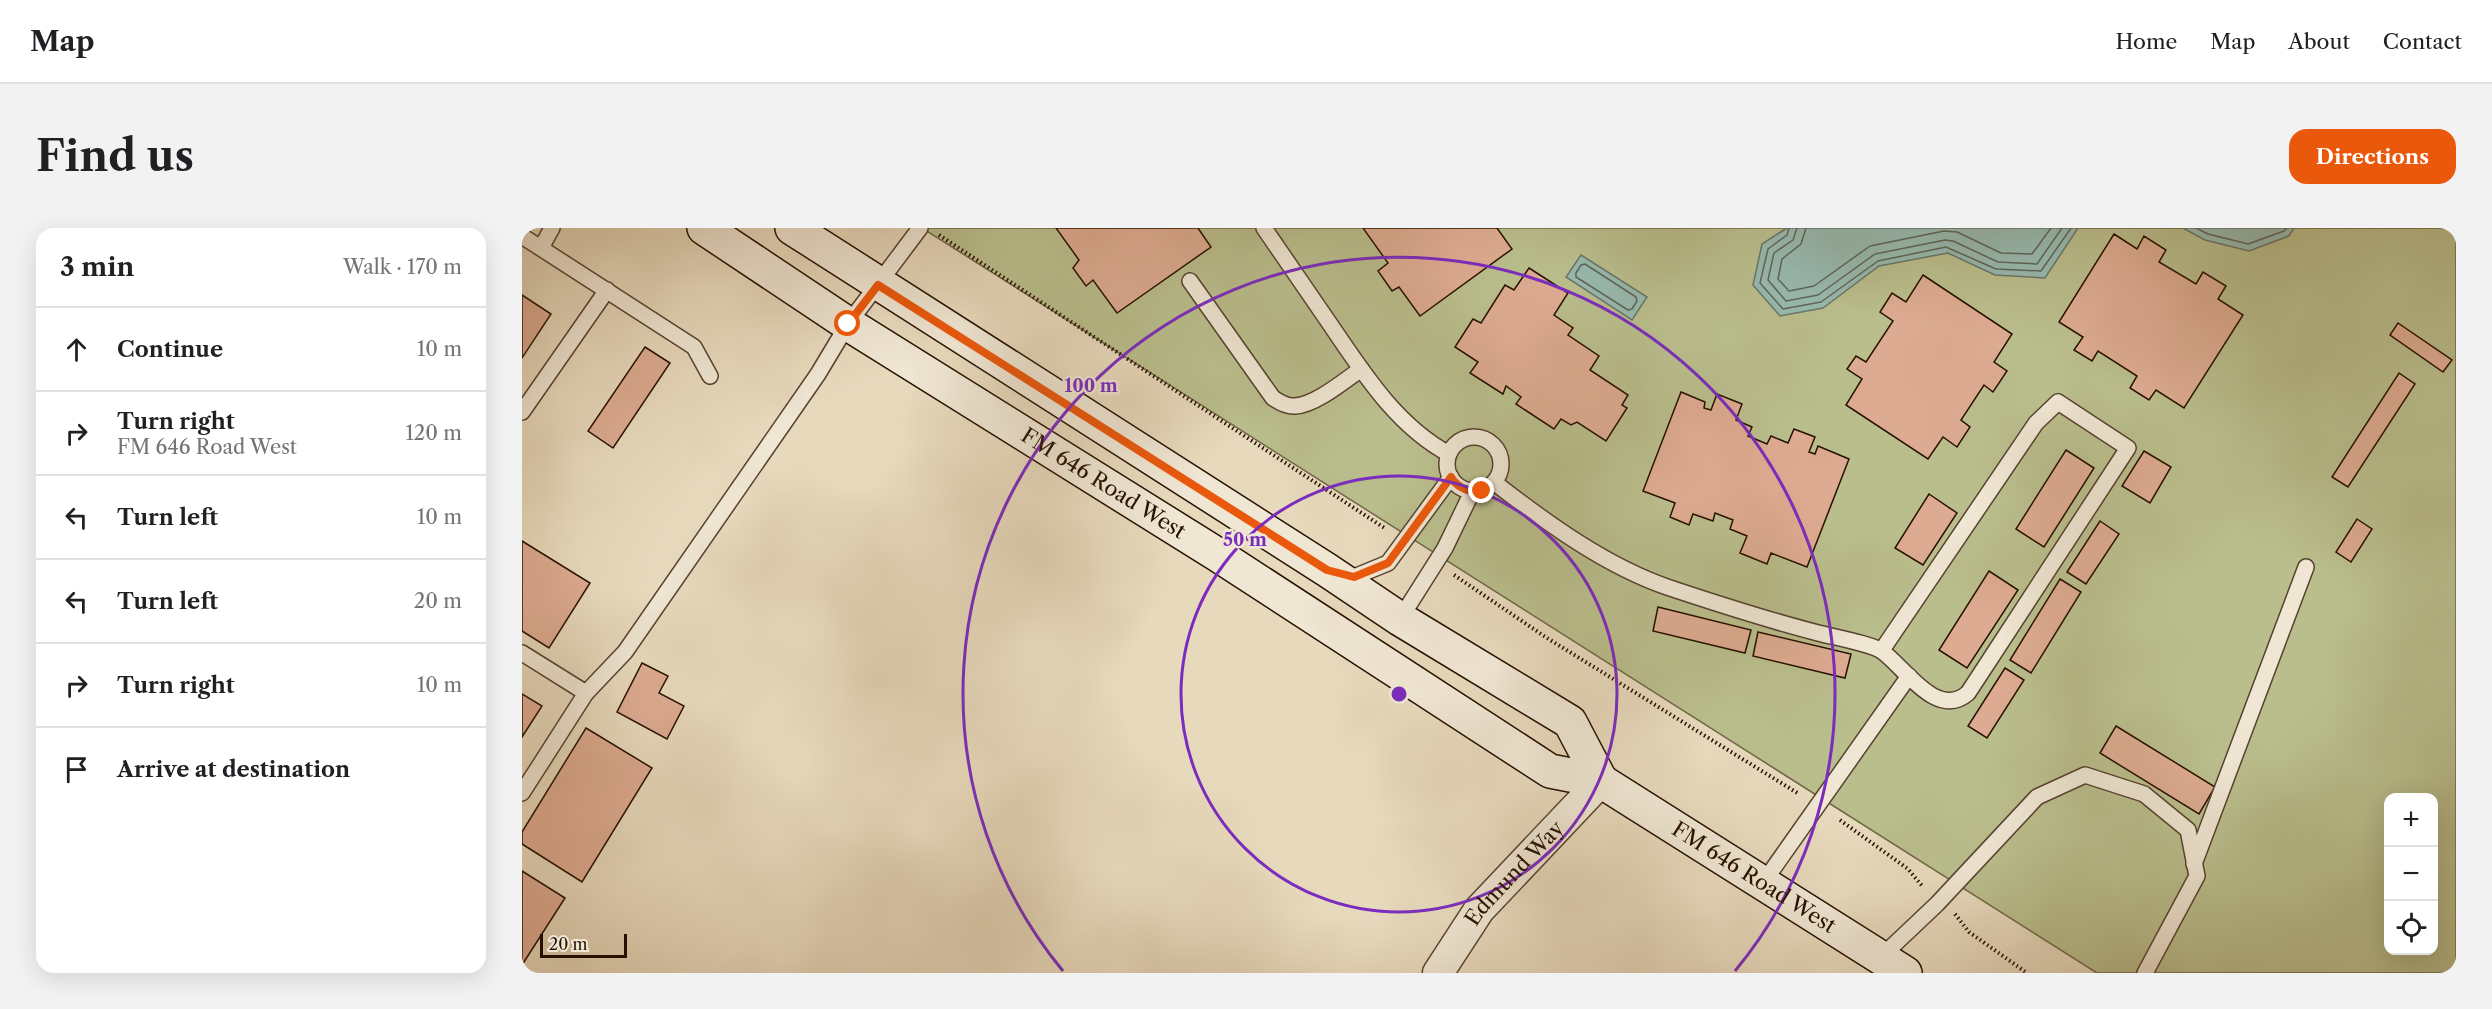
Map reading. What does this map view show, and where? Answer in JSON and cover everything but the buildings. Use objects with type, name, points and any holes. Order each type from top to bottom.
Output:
[{"type":"main road","name":"FM 646 Road West","points":[[704,228],[848,324],[1218,555],[1550,771],[1601,781],[1893,965]]},
{"type":"main road","name":"FM 646 Road West","points":[[792,228],[1400,619],[1570,723],[1601,781]]},
{"type":"main road","points":[[1218,555],[1279,570],[1329,603],[1400,619]]},
{"type":"street","name":"Edmund Way","points":[[1438,973],[1479,910],[1601,781]]},
{"type":"lane","points":[[541,248],[552,228]]},
{"type":"lane","points":[[522,793],[586,693],[626,652],[818,374],[848,324],[920,228]]},
{"type":"lane","points":[[1264,228],[1361,369],[1407,425],[1430,444],[1449,454]]},
{"type":"lane","points":[[522,236],[694,347],[710,376]]},
{"type":"lane","points":[[1190,281],[1273,398],[1284,404],[1294,406],[1310,402],[1361,369]]},
{"type":"lane","points":[[522,412],[607,290]]},
{"type":"lane","points":[[1495,483],[1606,560],[1667,587],[1882,650],[1934,697],[1947,700],[1962,698],[1968,693],[2128,448],[2058,402],[2036,423],[1882,650]]},
{"type":"lane","points":[[1467,437],[1484,438],[1500,453],[1502,464],[1500,474],[1495,483],[1482,491],[1472,492],[1463,489],[1451,477],[1447,466],[1449,454],[1458,441],[1467,437]]},
{"type":"lane","points":[[1327,570],[1354,577],[1388,563],[1451,477]]},
{"type":"lane","points":[[1400,619],[1436,562],[1472,492]]},
{"type":"lane","points":[[2194,864],[2306,567]]},
{"type":"lane","points":[[522,653],[586,693]]},
{"type":"lane","points":[[1763,883],[1909,676]]},
{"type":"lane","points":[[1893,965],[1937,904],[2037,797],[2085,775],[2144,794],[2188,830],[2197,876],[2145,973]]},
{"type":"path","points":[[938,234],[1405,541]]},
{"type":"path","points":[[1436,562],[1547,638],[1800,795]]},
{"type":"green space","points":[[922,228],[2456,228],[2456,973],[2097,973]]},
{"type":"water","points":[[1787,228],[2078,228],[2045,278],[1995,275],[1948,253],[1879,266],[1823,308],[1780,316],[1753,285],[1762,244]]},
{"type":"water","points":[[2183,228],[2294,228],[2289,236],[2249,251],[2205,240]]},
{"type":"water","points":[[1581,255],[1647,297],[1632,320],[1566,277]]},
{"type":"route","points":[[848,324],[878,285],[1327,570],[1354,577],[1388,563],[1451,477],[1453,482],[1463,489],[1472,492],[1482,491]]}]
